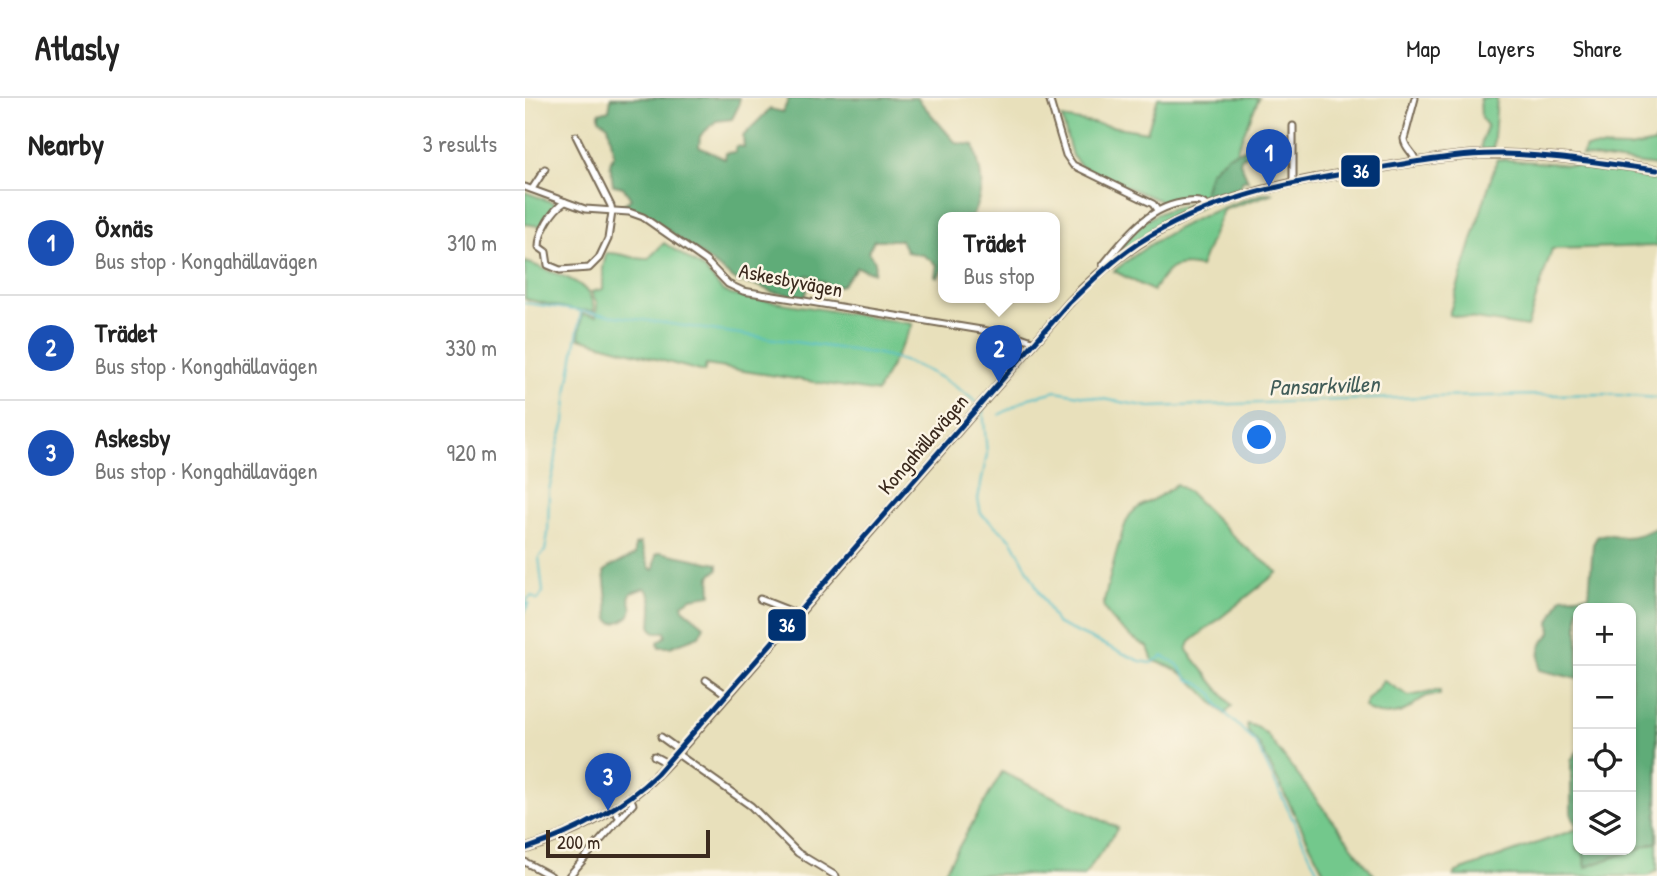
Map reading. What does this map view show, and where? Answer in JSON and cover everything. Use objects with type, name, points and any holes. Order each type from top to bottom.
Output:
[{"type":"street","points":[[1049,98],[1066,155],[1073,165],[1153,204],[1157,209]]},
{"type":"street","points":[[1415,98],[1404,139],[1416,162]]},
{"type":"street","points":[[1293,126],[1293,182]]},
{"type":"street","points":[[565,202],[555,209],[539,239],[539,247],[547,254],[548,265],[555,270],[581,270],[594,266],[606,246],[612,212],[576,136]]},
{"type":"street","name":"Kongahällavägen","points":[[525,849],[563,834],[612,808],[630,797],[667,764],[1075,296],[1104,269],[1152,235],[1208,207],[1257,190],[1461,156],[1505,154],[1657,170]]},
{"type":"street","points":[[532,189],[545,169]]},
{"type":"street","name":"Askesbyvägen","points":[[525,187],[585,209],[633,213],[643,217],[706,261],[728,284],[743,291],[1018,336],[1035,342]]},
{"type":"street","points":[[1104,269],[1103,265],[1126,237],[1157,209],[1191,202],[1204,203],[1208,207]]},
{"type":"street","points":[[760,599],[797,614]]},
{"type":"street","points":[[706,680],[727,695]]},
{"type":"street","points":[[661,737],[742,799],[798,853],[836,876]]},
{"type":"street","points":[[654,756],[667,764]]},
{"type":"street","points":[[569,876],[633,804],[630,797]]},
{"type":"street","points":[[612,808],[620,818]]},
{"type":"street","points":[[525,862],[551,876]]},
{"type":"green space","points":[[611,98],[739,98],[739,105],[732,119],[716,121],[700,136],[699,147],[725,159],[726,153],[735,152],[736,146],[744,147],[743,136],[770,109],[783,112],[789,98],[917,98],[956,143],[974,145],[981,174],[981,189],[974,212],[938,212],[938,277],[935,276],[937,265],[923,255],[907,252],[901,240],[874,240],[868,252],[875,261],[874,273],[857,267],[842,285],[833,287],[808,275],[804,277],[808,287],[805,297],[772,292],[738,282],[648,216],[622,205],[631,199],[623,187],[613,185],[610,163],[614,154],[608,125],[599,119],[599,113],[609,110]]},
{"type":"green space","points":[[1158,98],[1259,98],[1236,152],[1222,160],[1213,170],[1203,197],[1163,202],[1094,173],[1080,165],[1072,156],[1062,118],[1147,132]]},
{"type":"green space","points":[[1480,98],[1497,98],[1493,150],[1482,151],[1481,144],[1487,125],[1481,118]]},
{"type":"green space","points":[[1657,138],[1657,166],[1582,156],[1586,147],[1629,148],[1655,143]]},
{"type":"green space","points":[[1250,147],[1250,154],[1242,157],[1240,162],[1248,181],[1243,180],[1238,191],[1203,197],[1210,172],[1228,155]]},
{"type":"green space","points":[[1497,159],[1657,176],[1657,246],[1552,249],[1527,327],[1449,315]]},
{"type":"green space","points":[[525,192],[557,204],[544,227],[525,224]]},
{"type":"green space","points":[[1265,193],[1274,193],[1223,210],[1200,267],[1183,265],[1172,268],[1153,291],[1114,271],[1185,224]]},
{"type":"green space","points":[[1198,204],[1201,206],[1157,228],[1110,259],[1129,236],[1148,220],[1169,209]]},
{"type":"green space","points":[[664,243],[704,269],[723,291],[732,295],[913,324],[877,392],[706,365],[704,372],[579,338],[582,314],[596,316],[597,304],[591,292],[603,289],[606,253],[648,259]]},
{"type":"green space","points":[[525,262],[580,285],[590,296],[594,311],[574,310],[525,299]]},
{"type":"green space","points":[[1176,484],[1189,492],[1239,542],[1278,572],[1190,642],[1187,650],[1232,706],[1225,714],[1184,675],[1165,664],[1153,661],[1148,647],[1122,630],[1103,606],[1130,515]]},
{"type":"green space","points":[[1657,527],[1657,842],[1636,849],[1636,603],[1573,603],[1573,678],[1539,670],[1539,659],[1544,641],[1551,633],[1550,622],[1562,597],[1589,595],[1593,544],[1597,537],[1607,534],[1633,536]]},
{"type":"green space","points":[[640,543],[650,568],[654,570],[656,555],[660,552],[718,564],[718,569],[710,576],[711,595],[691,598],[682,604],[683,609],[704,626],[699,636],[670,647],[659,647],[658,642],[666,636],[665,632],[655,632],[651,628],[652,602],[645,588],[631,593],[629,598],[632,608],[627,617],[613,623],[609,619],[604,572],[635,555],[635,545]]},
{"type":"green space","points":[[1384,681],[1409,696],[1436,691],[1440,691],[1440,695],[1425,697],[1397,713],[1373,713],[1364,706]]},
{"type":"green space","points":[[1247,724],[1257,727],[1267,735],[1375,876],[1326,876],[1259,744],[1248,732]]},
{"type":"green space","points":[[1573,757],[1573,818],[1571,813]]},
{"type":"green space","points":[[1002,772],[1118,828],[1084,876],[942,876]]},
{"type":"green space","points":[[1573,830],[1573,855],[1584,855],[1586,867],[1620,855],[1636,855],[1636,849],[1657,842],[1657,871],[1648,876],[1454,876],[1456,872]]},
{"type":"green space","points":[[1584,855],[1620,855],[1586,867]]},
{"type":"waterway","points":[[525,303],[879,354],[931,372],[976,402]]},
{"type":"waterway","points":[[525,602],[531,596],[538,600],[543,592],[539,557],[545,551],[549,490],[565,422],[581,312]]},
{"type":"waterway","name":"Pansarkvillen","points":[[999,415],[1029,398],[1056,391],[1150,407],[1427,397],[1604,394],[1657,398]]},
{"type":"waterway","points":[[983,409],[987,454],[978,499],[981,514],[1012,540],[1056,623],[1140,661],[1151,663],[1163,656],[1177,664],[1189,680],[1197,682],[1213,694],[1219,707],[1256,743],[1320,876]]},
{"type":"waterway","points":[[525,604],[529,603],[525,612]]},
{"type":"transit line","name":"36","points":[[525,849],[561,836],[595,819],[628,799],[657,774],[1069,303],[1137,244],[1192,215],[1251,194],[1311,180],[1438,158],[1488,154],[1523,155],[1657,170]]},
{"type":"place","name":"Öxnäs","points":[[1269,187]]},
{"type":"place","name":"Trädet","points":[[999,383]]},
{"type":"place","name":"Askesby","points":[[608,811]]}]
